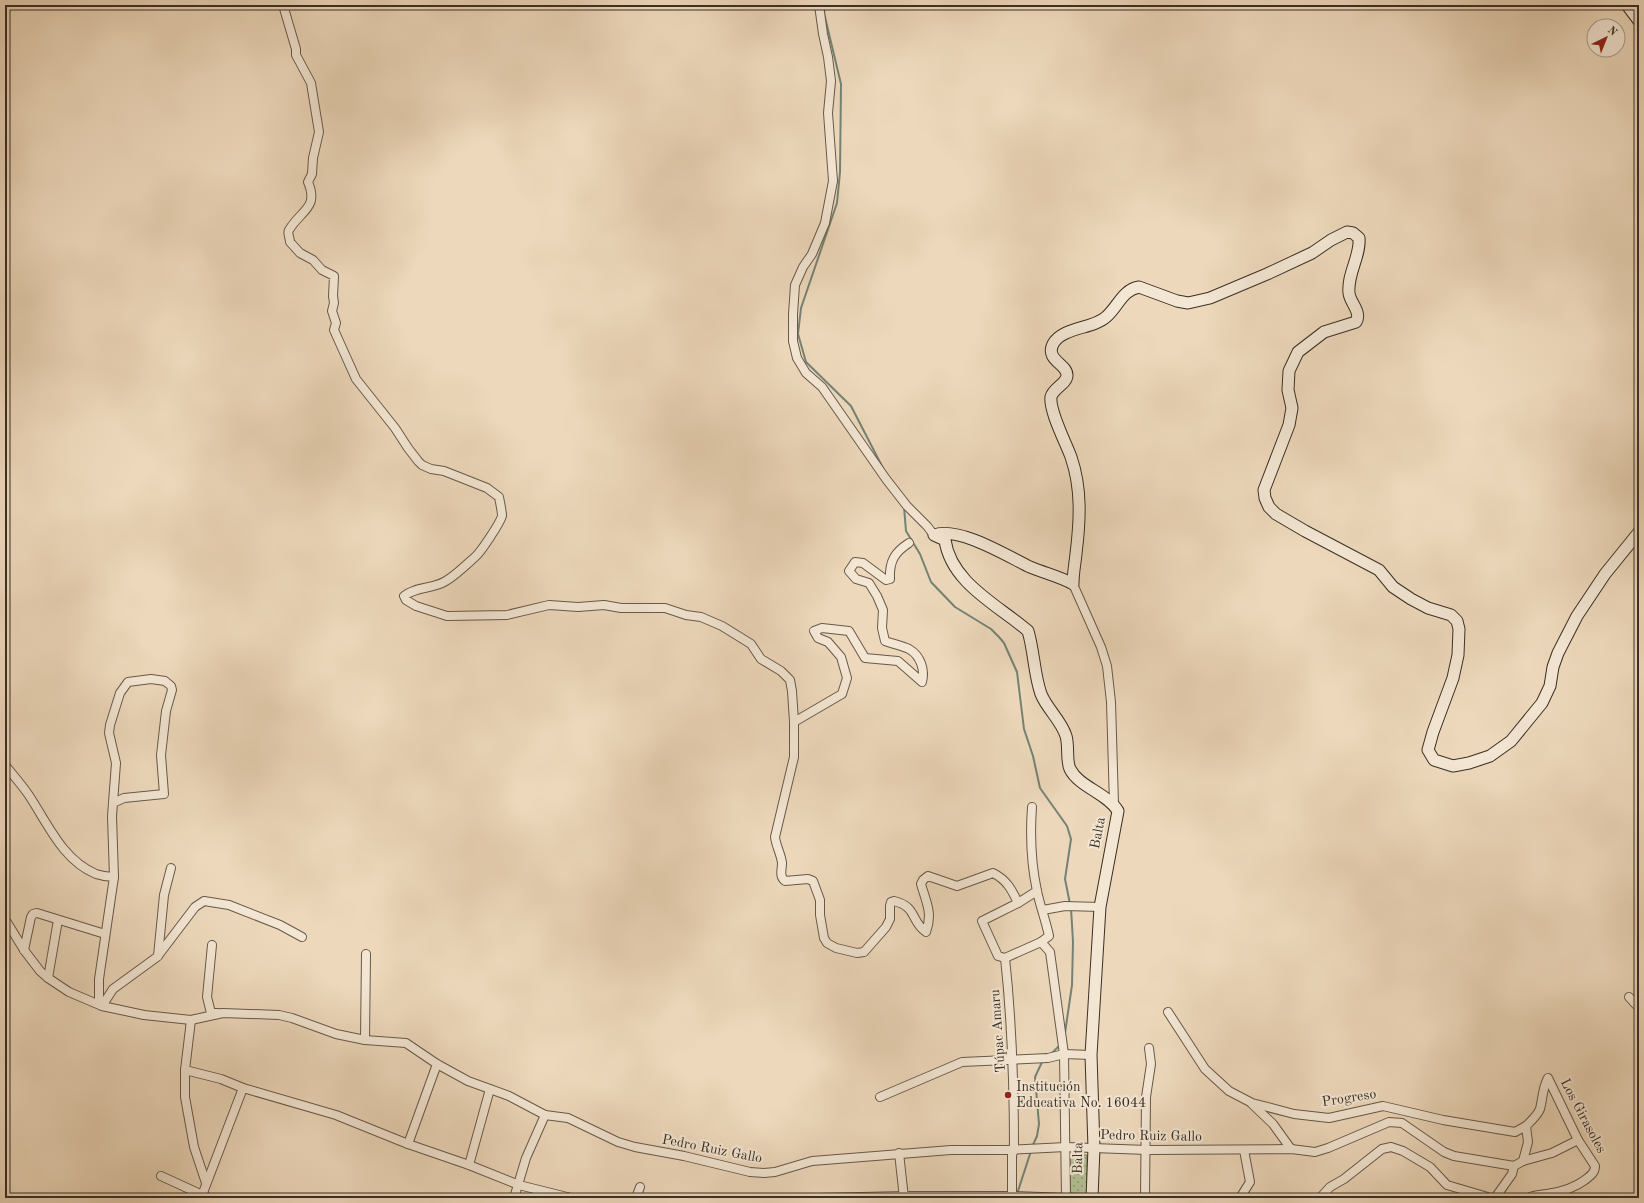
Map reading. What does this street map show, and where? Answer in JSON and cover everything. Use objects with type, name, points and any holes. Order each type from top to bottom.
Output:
[{"type":"street","points":[[283,5],[296,49],[296,55],[311,83],[319,132],[313,158],[312,174],[308,182],[312,191],[311,202],[289,230],[290,242],[297,251],[313,260],[322,270],[334,276],[334,303],[332,311],[336,323],[334,330],[343,348],[346,359],[356,379],[392,424],[418,461],[430,469],[444,471],[487,488],[499,497],[502,515],[495,529],[476,556],[444,582],[431,588],[416,589],[407,593],[404,596],[406,600],[426,610],[447,616],[507,615],[549,605],[578,607],[604,606],[620,608],[665,608],[701,618],[722,626],[751,644],[760,659],[781,671],[790,680],[794,722],[794,757],[775,837],[776,846],[782,861],[781,875],[783,879],[788,881],[808,878],[813,881],[820,900],[823,934],[827,943],[836,948],[857,953],[864,952],[873,944],[886,927],[890,919],[890,906],[894,901],[909,908],[914,914],[919,927],[926,932],[930,921],[930,915],[921,884],[928,876],[957,886],[993,873],[1003,879],[1009,886],[1018,904]]},
{"type":"street","points":[[819,5],[831,81],[828,113],[833,181],[825,223],[812,254],[803,267],[795,285],[793,341],[797,358],[806,373],[822,387],[886,479],[907,506],[934,535],[950,534],[982,543],[1030,567],[1073,584]]},
{"type":"street","points":[[1627,5],[1639,21]]},
{"type":"street","points":[[1114,804],[1111,702],[1107,666],[1102,647],[1073,584],[1079,505],[1078,482],[1071,457],[1052,408],[1051,397],[1066,379],[1067,375],[1054,358],[1051,351],[1053,344],[1069,332],[1098,322],[1106,317],[1127,292],[1133,288],[1139,287],[1177,301],[1188,303],[1210,298],[1312,253],[1331,240],[1347,232],[1353,233],[1358,238],[1359,244],[1352,268],[1349,294],[1358,315],[1358,319],[1356,322],[1324,332],[1298,352],[1288,371],[1288,390],[1292,408],[1290,425],[1264,490],[1265,498],[1269,507],[1276,514],[1379,570],[1393,587],[1410,599],[1428,608],[1451,615],[1457,621],[1459,629],[1458,655],[1453,678],[1428,750],[1434,760],[1453,766],[1470,763],[1490,756],[1511,741],[1542,703],[1550,686],[1553,667],[1558,653],[1577,616],[1605,574],[1639,532]]},
{"type":"street","name":"Balta","points":[[934,535],[945,540],[949,558],[955,569],[999,610],[1028,631],[1042,694],[1049,708],[1062,726],[1066,736],[1070,768],[1078,778],[1114,804],[1118,811],[1100,907],[1091,1055],[1094,1148],[1092,1198]]},
{"type":"street","points":[[794,722],[842,694],[846,678],[841,657],[828,642],[818,638],[814,631],[822,628],[849,631],[865,658],[898,661],[922,682],[924,674],[919,658],[909,649],[885,641],[882,628],[883,610],[869,583],[856,579],[848,572],[855,562],[863,563],[886,580],[890,578],[889,569],[892,560],[900,549],[909,543]]},
{"type":"street","points":[[101,1005],[99,979],[114,877],[113,803],[116,763],[109,733],[110,725],[120,693],[124,685],[129,681],[151,679],[165,681],[170,684],[172,690],[166,711],[161,755],[164,794],[124,798],[113,803]]},
{"type":"street","points":[[5,765],[28,793],[58,841],[73,858],[85,868],[97,875],[114,877]]},
{"type":"street","points":[[1032,807],[1030,835],[1032,857],[1037,891],[1049,936],[1041,942],[1005,958],[998,956],[982,921],[1018,904],[1037,891]]},
{"type":"street","points":[[158,957],[164,895],[170,868]]},
{"type":"street","points":[[101,1005],[113,989],[158,957],[195,907],[204,902],[229,906],[280,925],[302,937]]},
{"type":"street","points":[[1043,910],[1065,906],[1100,907]]},
{"type":"street","points":[[24,950],[31,917],[33,914],[37,913],[105,934]]},
{"type":"street","name":"Pedro Ruiz Gallo","points":[[5,920],[24,950],[36,966],[48,978],[69,992],[101,1005],[144,1015],[191,1020],[223,1013],[279,1014],[336,1034],[365,1040],[406,1043],[437,1064],[468,1081],[509,1096],[545,1115],[568,1118],[618,1142],[635,1147],[684,1156],[750,1172],[764,1173],[812,1161],[951,1150],[1066,1147],[1147,1150],[1291,1149],[1315,1152],[1389,1122],[1402,1123],[1444,1152],[1454,1156],[1514,1166]]},
{"type":"street","points":[[48,978],[58,920]]},
{"type":"street","points":[[821,1197],[1067,1198],[1064,1054],[1050,952],[1041,942]]},
{"type":"street","points":[[212,945],[207,997],[211,1013],[223,1013]]},
{"type":"street","points":[[365,1040],[366,954]]},
{"type":"street","name":"Túpac Amaru","points":[[1005,958],[1013,1059],[1013,1197]]},
{"type":"street","points":[[1629,997],[1639,1008]]},
{"type":"street","name":"Progreso","points":[[1168,1012],[1205,1069],[1230,1091],[1252,1104],[1294,1114],[1329,1118],[1383,1106],[1443,1120],[1515,1132],[1526,1126]]},
{"type":"street","points":[[191,1020],[185,1070],[184,1097],[194,1147],[206,1184]]},
{"type":"street","points":[[1145,1198],[1147,1150],[1146,1098],[1151,1064],[1149,1048]]},
{"type":"street","points":[[880,1097],[962,1062],[1048,1058],[1064,1054],[1091,1055]]},
{"type":"street","points":[[408,1144],[437,1064]]},
{"type":"street","points":[[185,1070],[221,1079],[243,1088],[336,1115],[408,1144],[469,1165],[519,1185],[571,1198]]},
{"type":"street","name":"Los Girasoles","points":[[1526,1126],[1540,1108],[1543,1086],[1548,1078],[1578,1140],[1594,1166],[1592,1175],[1575,1188],[1528,1198]]},
{"type":"street","points":[[161,1176],[204,1197],[206,1184],[243,1088]]},
{"type":"street","points":[[469,1165],[490,1089]]},
{"type":"street","points":[[1252,1104],[1273,1124],[1291,1149]]},
{"type":"street","points":[[514,1198],[526,1158],[545,1115]]},
{"type":"street","points":[[1523,1161],[1528,1142],[1526,1126]]},
{"type":"street","points":[[1495,1198],[1512,1174],[1514,1166],[1523,1161],[1552,1154],[1578,1140]]},
{"type":"street","points":[[1320,1198],[1330,1187],[1344,1179],[1382,1149],[1391,1147],[1403,1150],[1430,1167],[1447,1185],[1491,1198]]},
{"type":"street","points":[[1240,1198],[1250,1182],[1244,1150]]},
{"type":"street","points":[[899,1153],[904,1197]]},
{"type":"street","points":[[636,1198],[640,1187]]},
{"type":"green space","points":[[1070,1155],[1087,1155],[1087,1194],[1070,1193]]},
{"type":"waterway","points":[[825,5],[824,13],[841,84],[840,172],[837,203],[801,308],[798,334],[806,362],[851,406],[884,470]]},
{"type":"waterway","points":[[904,507],[906,531],[920,554],[931,582],[955,607],[991,629],[999,637],[1004,643],[1017,672],[1024,729],[1033,756],[1040,788],[1067,826],[1071,839],[1065,879],[1070,904]]},
{"type":"waterway","points":[[1065,1033],[1072,985],[1073,942],[1071,908]]},
{"type":"waterway","points":[[1051,1054],[1060,1045]]},
{"type":"waterway","points":[[1032,1147],[1037,1136],[1039,1124],[1035,1077],[1043,1060]]},
{"type":"waterway","points":[[1017,1194],[1031,1151]]},
{"type":"place","name":"Institución Educativa No. 16044","points":[[1008,1095]]}]
